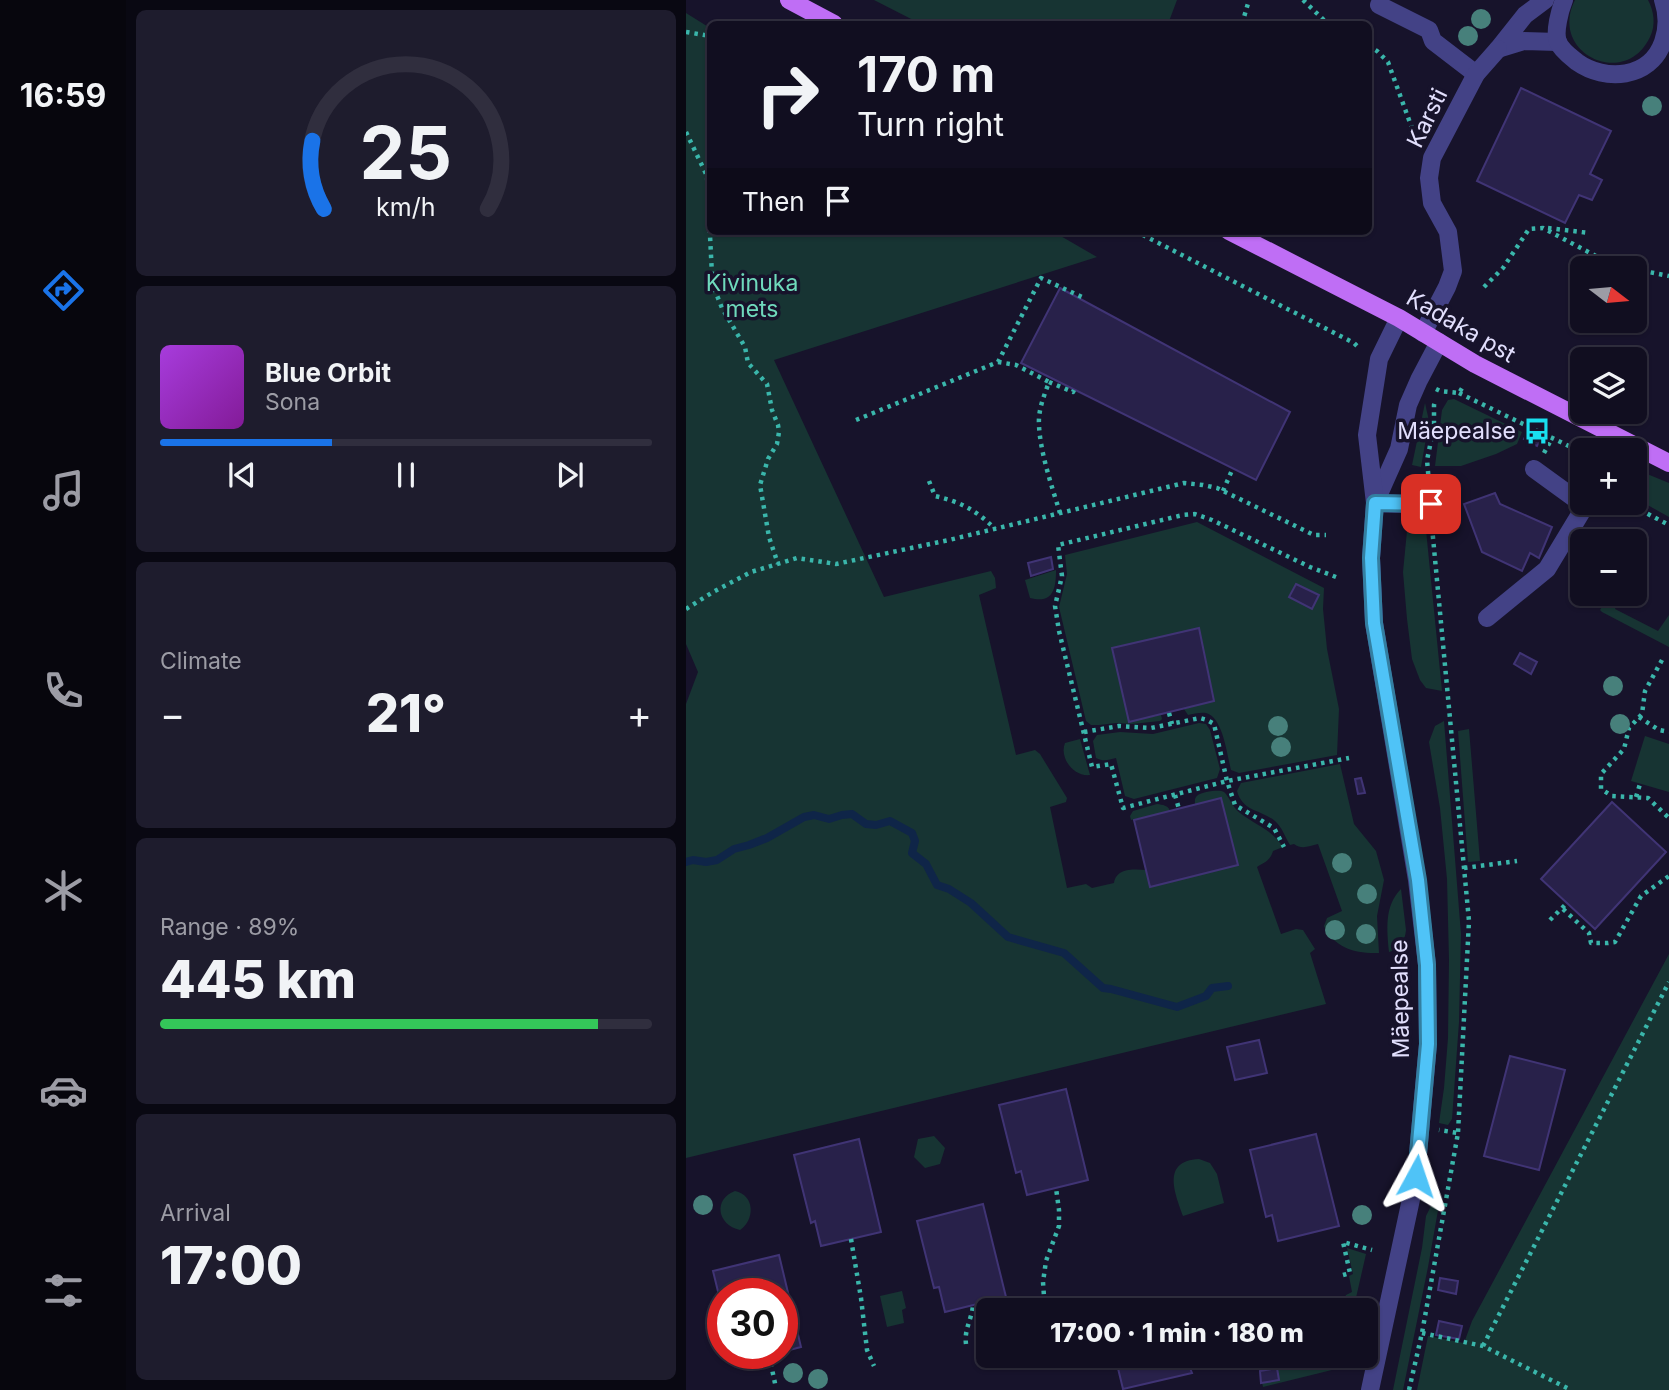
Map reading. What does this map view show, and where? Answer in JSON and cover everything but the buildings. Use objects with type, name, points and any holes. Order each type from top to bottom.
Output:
[{"type":"main road","points":[[789,0],[829,21]]},
{"type":"main road","name":"Kadaka pst","points":[[1237,235],[1399,318],[1475,364],[1669,463]]},
{"type":"street","name":"Karsti","points":[[1423,332],[1447,288],[1453,271],[1448,232],[1432,203],[1429,178],[1432,158],[1476,74],[1525,15],[1545,0]]},
{"type":"street","points":[[1564,0],[1558,27],[1558,42],[1569,56],[1585,68],[1607,75],[1627,74],[1662,60],[1661,47],[1667,30],[1663,0]]},
{"type":"street","points":[[1379,5],[1429,30],[1433,41],[1476,74]]},
{"type":"street","points":[[1498,49],[1524,41],[1558,42]]},
{"type":"street","name":"Mäepealse","points":[[1370,1390],[1416,1176],[1428,1044],[1427,965],[1418,880],[1374,623],[1371,558],[1375,503],[1367,435],[1380,359],[1399,318]]},
{"type":"street","points":[[1434,504],[1375,503],[1399,449],[1408,405],[1439,342]]},
{"type":"street","points":[[1487,618],[1546,569],[1585,506],[1534,469]]},
{"type":"path","points":[[1243,21],[1249,0]]},
{"type":"path","points":[[1303,0],[1323,21]]},
{"type":"path","points":[[686,32],[707,36]]},
{"type":"path","points":[[1372,48],[1388,62],[1419,149]]},
{"type":"path","points":[[686,132],[707,176]]},
{"type":"path","points":[[1543,228],[1596,256]]},
{"type":"path","points":[[1484,287],[1503,268],[1529,229],[1589,233]]},
{"type":"path","points":[[710,235],[714,288],[722,308],[745,347],[748,363],[767,384],[778,425],[776,444],[760,485],[769,537],[778,564]]},
{"type":"path","points":[[1143,235],[1363,350]]},
{"type":"path","points":[[1647,271],[1669,276]]},
{"type":"path","points":[[998,362],[1041,278],[1084,298]]},
{"type":"path","points":[[856,420],[998,362],[1016,365],[1073,393],[1074,390]]},
{"type":"path","points":[[1049,382],[1041,405],[1039,425],[1046,465],[1060,513]]},
{"type":"path","points":[[1460,393],[1464,385]]},
{"type":"path","points":[[1432,387],[1440,391],[1460,393],[1570,447]]},
{"type":"path","points":[[1409,1390],[1458,1133],[1469,921],[1434,504],[1427,460],[1434,427],[1434,405],[1440,391]]},
{"type":"path","points":[[1223,491],[1233,468]]},
{"type":"path","points":[[929,481],[935,496],[956,500],[996,529]]},
{"type":"path","points":[[686,610],[751,572],[797,558],[836,564],[996,529],[1184,483],[1223,491],[1314,535],[1326,535]]},
{"type":"path","points":[[1336,577],[1212,520],[1195,514],[1183,515],[1058,545],[1062,576],[1055,606],[1092,767],[1111,764],[1123,808],[1227,781],[1349,758]]},
{"type":"path","points":[[1647,514],[1669,525]]},
{"type":"path","points":[[1662,660],[1645,691],[1642,714],[1629,728],[1624,749],[1601,774],[1601,789],[1612,796],[1648,798],[1669,818]]},
{"type":"path","points":[[1169,713],[1172,724]]},
{"type":"path","points":[[1084,732],[1119,726],[1151,728],[1200,718],[1214,724],[1227,781],[1236,805],[1274,828],[1284,847]]},
{"type":"path","points":[[1639,718],[1669,732]]},
{"type":"path","points":[[1636,797],[1640,784]]},
{"type":"path","points":[[1175,795],[1179,809]]},
{"type":"path","points":[[1464,868],[1517,860]]},
{"type":"path","points":[[1563,909],[1589,933],[1591,943],[1615,942],[1641,896],[1669,876]]},
{"type":"path","points":[[1550,920],[1567,903]]},
{"type":"path","points":[[1483,1346],[1669,982]]},
{"type":"path","points":[[1438,1130],[1458,1133]]},
{"type":"path","points":[[1044,1298],[1046,1261],[1059,1226],[1056,1188]]},
{"type":"path","points":[[851,1239],[867,1350],[874,1366]]},
{"type":"path","points":[[1343,1275],[1350,1273],[1343,1242],[1372,1250]]},
{"type":"path","points":[[966,1344],[964,1335],[973,1305]]},
{"type":"path","points":[[1422,1333],[1483,1346],[1571,1390]]},
{"type":"path","points":[[772,1369],[776,1388]]},
{"type":"green space","points":[[874,0],[1177,0],[1169,21],[915,21]]},
{"type":"green space","points":[[1575,0],[1648,0],[1654,18],[1650,37],[1638,53],[1624,61],[1608,63],[1593,58],[1580,49],[1572,36],[1569,19]]},
{"type":"green space","name":"Kivinuka mets","points":[[686,13],[707,26],[707,235],[1059,235],[1097,257],[774,360],[884,597],[991,571],[995,578],[996,588],[979,595],[1016,755],[1035,750],[1040,754],[1067,798],[1066,802],[1050,807],[1067,888],[1086,884],[1092,888],[1114,883],[1118,874],[1126,870],[1146,870],[1151,887],[1237,865],[1221,799],[1195,805],[1195,798],[1200,794],[1222,791],[1237,811],[1269,832],[1283,847],[1273,851],[1269,859],[1257,867],[1281,934],[1296,929],[1303,930],[1315,949],[1310,953],[1326,1004],[686,1158],[686,704],[698,672],[686,644]]},
{"type":"green space","points":[[1454,399],[1522,432],[1517,444],[1461,466],[1435,466],[1442,410],[1448,400]]},
{"type":"green space","points":[[1425,403],[1429,421],[1421,467],[1412,465]]},
{"type":"green space","points":[[1647,474],[1669,483],[1669,517],[1647,505]]},
{"type":"green space","points":[[1197,522],[1324,588],[1327,649],[1339,709],[1337,755],[1239,773],[1231,770],[1217,721],[1206,713],[1188,715],[1184,709],[1214,701],[1199,628],[1113,648],[1129,722],[1161,715],[1160,721],[1091,725],[1086,721],[1059,607],[1067,574],[1065,555]],"holes":[[[1296,584],[1318,595],[1312,609],[1289,597]]]},
{"type":"green space","points":[[1426,530],[1442,691],[1426,688],[1420,680],[1412,659],[1407,619],[1403,572],[1407,531]]},
{"type":"green space","points":[[1056,570],[1052,593],[1044,599],[1030,598],[1025,580]]},
{"type":"green space","points":[[1602,606],[1616,606],[1615,609],[1658,631],[1669,615],[1669,647],[1602,612],[1600,610]]},
{"type":"green space","points":[[1444,721],[1461,934],[1459,1022],[1452,1119],[1448,1125],[1439,1123],[1448,1038],[1447,879],[1440,808],[1429,742],[1435,726]]},
{"type":"green space","points":[[1199,723],[1206,724],[1210,730],[1220,769],[1217,778],[1134,799],[1125,796],[1116,758],[1096,758],[1093,741],[1097,735],[1120,732],[1153,734]]},
{"type":"green space","points":[[1469,729],[1480,861],[1468,862],[1458,731]]},
{"type":"green space","points":[[1645,736],[1669,744],[1669,792],[1631,781]]},
{"type":"green space","points":[[1080,739],[1090,775],[1073,770],[1064,755],[1065,743]]},
{"type":"green space","points":[[1340,764],[1354,824],[1376,851],[1384,880],[1377,916],[1379,953],[1354,951],[1328,934],[1324,926],[1327,918],[1342,911],[1318,844],[1303,847],[1290,845],[1277,823],[1243,803],[1237,791],[1241,783]]},
{"type":"green space","points":[[1157,804],[1167,806],[1170,811],[1131,820],[1133,811]]},
{"type":"green space","points":[[1401,889],[1406,930],[1399,947],[1389,952],[1389,911]]},
{"type":"green space","points":[[1669,954],[1669,1390],[1417,1390],[1428,1336],[1464,1343],[1472,1321]]},
{"type":"green space","points":[[934,1136],[945,1148],[940,1164],[925,1168],[914,1157],[918,1139]]},
{"type":"green space","points":[[1199,1159],[1210,1163],[1217,1174],[1224,1203],[1183,1216],[1175,1188],[1175,1172],[1187,1161]]},
{"type":"green space","points":[[735,1191],[746,1197],[751,1208],[745,1226],[740,1230],[726,1223],[721,1212],[723,1200]]},
{"type":"green space","points":[[1440,1199],[1403,1390],[1393,1390],[1426,1216],[1431,1206]]},
{"type":"green space","points":[[1347,1248],[1366,1254],[1356,1298],[1344,1298],[1352,1292],[1349,1276],[1353,1274]]},
{"type":"green space","points":[[902,1291],[906,1308],[902,1310],[904,1323],[887,1327],[880,1296]]},
{"type":"green space","points":[[1263,1368],[1340,1368],[1263,1387],[1259,1369]]},
{"type":"waterway","points":[[686,862],[717,860],[734,849],[767,838],[804,817],[814,815],[829,819],[852,814],[866,824],[876,825],[890,821],[912,833],[915,841],[912,853],[926,864],[937,885],[971,903],[1008,937],[1064,953],[1103,988],[1177,1007],[1206,996],[1212,988],[1228,986]]},
{"type":"place","name":"Mäepealse","points":[[1537,431]]},
{"type":"route","points":[[1416,1176],[1428,1044],[1427,965],[1418,880],[1374,623],[1371,558],[1375,503],[1431,504]]}]
